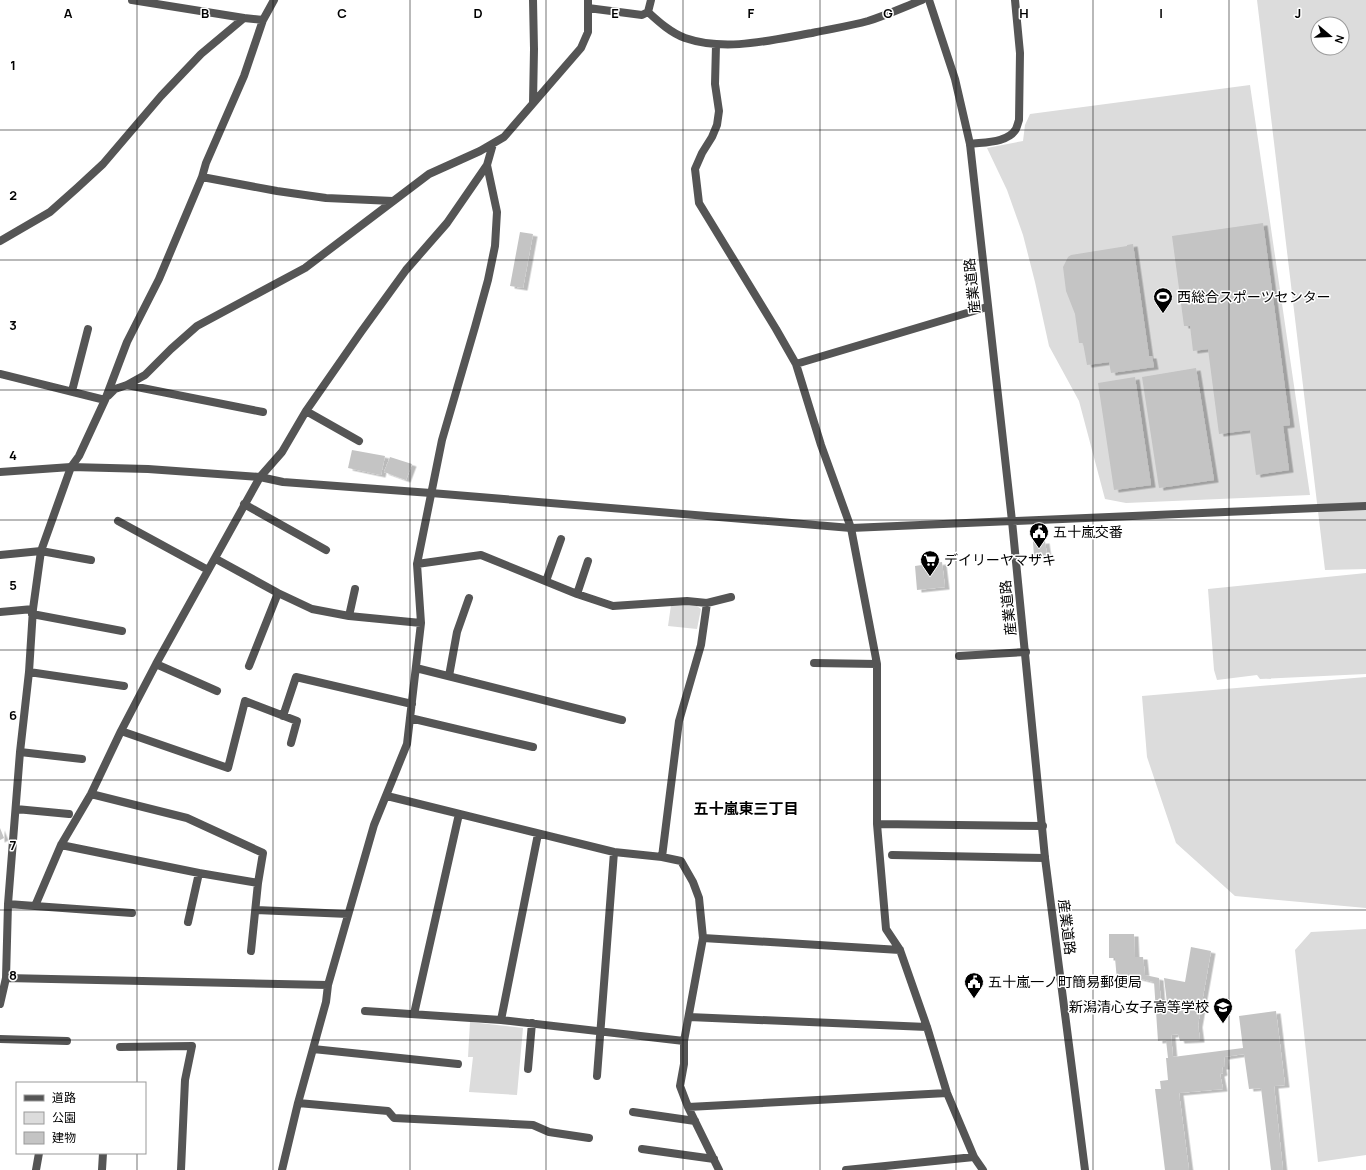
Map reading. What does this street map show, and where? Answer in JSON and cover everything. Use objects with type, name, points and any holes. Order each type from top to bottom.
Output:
[{"type":"street","points":[[132,0],[263,20]]},
{"type":"street","points":[[0,1004],[6,978],[3,950],[20,752],[29,672],[32,611],[41,551],[71,467],[79,456],[105,400],[127,342],[159,279],[202,177],[206,163],[244,76],[263,20],[274,0]]},
{"type":"street","points":[[533,0],[533,103]]},
{"type":"street","points":[[105,400],[115,389],[145,376],[171,349],[197,326],[304,268],[429,174],[493,144],[504,137],[581,48],[588,32],[588,4],[642,15],[648,12],[651,0]]},
{"type":"street","points":[[648,12],[671,31],[685,38],[716,45],[760,42],[832,29],[868,21],[922,0]]},
{"type":"street","name":"産業道路","points":[[929,0],[955,79],[970,144],[1026,652],[1046,858],[1085,1170]]},
{"type":"street","points":[[970,144],[1002,139],[1010,136],[1016,129],[1018,120],[1020,53],[1015,0]]},
{"type":"street","points":[[0,241],[50,212],[77,188],[103,164],[161,96],[201,54],[244,18]]},
{"type":"street","points":[[716,45],[715,84],[719,111],[717,125],[712,137],[702,153],[696,169],[699,203],[796,364],[821,445],[851,528],[877,664],[877,824],[886,929],[900,950],[927,1026],[946,1093],[974,1156],[983,1170]]},
{"type":"street","points":[[36,906],[61,845],[91,794],[121,731],[156,664],[208,570],[216,559],[244,504],[260,477],[282,452],[306,411],[336,367],[402,276],[447,223],[487,164],[493,144]]},
{"type":"street","points":[[282,1170],[298,1103],[326,1002],[328,986],[374,825],[407,744],[421,623],[417,564],[442,440],[475,328],[488,280],[495,246],[497,212],[487,164]]},
{"type":"street","points":[[202,177],[277,192],[319,197],[393,201]]},
{"type":"street","points":[[796,364],[988,307]]},
{"type":"street","points":[[72,391],[88,329]]},
{"type":"street","points":[[0,374],[105,400]]},
{"type":"street","points":[[127,385],[263,412]]},
{"type":"street","points":[[306,411],[359,441]]},
{"type":"street","points":[[0,472],[71,467],[148,469],[260,477],[283,482],[851,528],[1366,506]]},
{"type":"street","points":[[244,504],[326,550]]},
{"type":"street","points":[[118,521],[208,570]]},
{"type":"street","points":[[546,581],[560,539]]},
{"type":"street","points":[[0,555],[41,551],[91,560]]},
{"type":"street","points":[[417,564],[481,555],[577,594],[614,606],[687,601],[707,603],[731,598]]},
{"type":"street","points":[[216,559],[278,593],[312,609],[349,616],[421,623]]},
{"type":"street","points":[[577,594],[588,561]]},
{"type":"street","points":[[349,616],[355,589]]},
{"type":"street","points":[[249,666],[278,593]]},
{"type":"street","points":[[449,676],[458,632],[469,598]]},
{"type":"street","points":[[662,857],[679,721],[701,645],[707,603]]},
{"type":"street","points":[[0,612],[32,611],[122,631]]},
{"type":"street","points":[[959,656],[1026,652]]},
{"type":"street","points":[[814,662],[877,664]]},
{"type":"street","points":[[156,664],[217,691]]},
{"type":"street","points":[[416,668],[622,720]]},
{"type":"street","points":[[29,672],[124,686]]},
{"type":"street","points":[[283,716],[296,677],[412,704]]},
{"type":"street","points":[[121,731],[228,768],[245,700],[297,721],[291,743]]},
{"type":"street","points":[[410,718],[533,747]]},
{"type":"street","points":[[20,752],[82,760]]},
{"type":"street","points":[[91,794],[187,818],[263,853],[258,883],[251,951]]},
{"type":"street","points":[[387,796],[614,852],[662,857],[681,861],[699,898],[703,938],[690,1017],[684,1041],[684,1064],[680,1086],[688,1107],[719,1170]]},
{"type":"street","points":[[16,809],[68,814]]},
{"type":"street","points":[[414,1014],[459,814]]},
{"type":"street","points":[[877,824],[1043,826]]},
{"type":"street","points":[[502,1020],[538,834]]},
{"type":"street","points":[[61,845],[199,873],[258,883]]},
{"type":"street","points":[[598,1076],[614,852]]},
{"type":"street","points":[[892,855],[1046,858]]},
{"type":"street","points":[[188,922],[199,873]]},
{"type":"street","points":[[8,904],[132,913]]},
{"type":"street","points":[[256,910],[348,914]]},
{"type":"street","points":[[703,938],[900,950]]},
{"type":"street","points":[[6,978],[328,986]]},
{"type":"street","points":[[365,1011],[502,1020],[684,1041]]},
{"type":"street","points":[[690,1017],[927,1026]]},
{"type":"street","points":[[528,1070],[532,1024]]},
{"type":"street","points":[[0,1039],[67,1041]]},
{"type":"street","points":[[120,1047],[192,1046],[185,1080],[181,1170]]},
{"type":"street","points":[[313,1049],[458,1064]]},
{"type":"street","points":[[688,1107],[946,1093]]},
{"type":"street","points":[[298,1103],[388,1111],[394,1118],[533,1125],[549,1132],[589,1138]]},
{"type":"street","points":[[633,1112],[695,1121]]},
{"type":"street","points":[[642,1150],[714,1159]]},
{"type":"street","points":[[36,1170],[39,1154]]},
{"type":"street","points":[[102,1170],[103,1154]]},
{"type":"street","points":[[846,1170],[974,1156]]},
{"type":"green space","points":[[1257,0],[1366,0],[1366,569],[1325,570]]},
{"type":"green space","name":"西総合スポーツセンター","points":[[1250,85],[1310,495],[1126,503],[1105,499],[1079,401],[1049,346],[1023,235],[1007,190],[987,148],[1023,141],[1025,125],[1030,114]]},
{"type":"green space","points":[[1366,573],[1366,674],[1260,679],[1257,675],[1217,680],[1214,670],[1208,589]]},
{"type":"green space","points":[[694,604],[701,609],[697,629],[668,626],[671,605]]},
{"type":"green space","points":[[1366,677],[1366,908],[1235,896],[1176,843],[1147,757],[1142,696]]},
{"type":"green space","points":[[1366,929],[1366,1155],[1318,1162],[1295,950],[1311,932]]},
{"type":"green space","points":[[470,1022],[523,1028],[517,1095],[469,1092],[473,1057],[468,1057]]},
{"type":"building","points":[[1263,223],[1290,425],[1283,426],[1289,470],[1256,475],[1250,430],[1219,434],[1208,349],[1193,351],[1190,326],[1184,326],[1172,236]]},
{"type":"building","points":[[520,232],[533,234],[523,288],[510,286]]},
{"type":"building","points":[[1133,244],[1149,356],[1152,356],[1154,367],[1111,373],[1109,362],[1087,365],[1083,343],[1079,343],[1075,314],[1066,291],[1063,267],[1068,257],[1071,255]]},
{"type":"building","points":[[1196,368],[1214,480],[1159,488],[1142,377]]},
{"type":"building","points":[[1135,377],[1151,485],[1114,490],[1098,383]]},
{"type":"building","points":[[352,450],[385,456],[381,475],[348,468]]},
{"type":"building","points":[[390,457],[412,464],[406,480],[384,472]]},
{"type":"building","name":"五十嵐交番","points":[[1045,541],[1047,555],[1034,556],[1033,542]]},
{"type":"building","name":"デイリーヤマザキ","points":[[942,562],[945,587],[917,590],[915,566]]},
{"type":"building","points":[[0,828],[4,838],[0,840]]},
{"type":"building","points":[[1109,934],[1134,934],[1135,957],[1143,957],[1145,975],[1159,978],[1161,1003],[1167,1003],[1164,978],[1185,982],[1191,947],[1211,951],[1198,1025],[1200,1040],[1180,1041],[1178,1034],[1171,1035],[1173,1057],[1243,1048],[1239,1016],[1276,1011],[1285,1085],[1274,1086],[1283,1170],[1271,1170],[1261,1088],[1249,1089],[1244,1054],[1224,1057],[1225,1067],[1222,1067],[1223,1073],[1220,1074],[1223,1089],[1179,1093],[1189,1170],[1165,1170],[1155,1089],[1161,1089],[1160,1081],[1168,1080],[1166,1058],[1168,1058],[1166,1040],[1158,1041],[1154,982],[1138,978],[1117,980],[1115,958],[1109,958]]},
{"type":"place","name":"西総合スポーツセンター","points":[[1163,314]]},
{"type":"place","name":"五十嵐交番","points":[[1039,549]]},
{"type":"place","name":"デイリーヤマザキ","points":[[930,577]]},
{"type":"place","name":"五十嵐一ノ町簡易郵便局","points":[[974,999]]},
{"type":"place","name":"新潟清心女子高等学校","points":[[1223,1024]]},
{"type":"district","name":"五十嵐東三丁目","points":[[746,809]]}]
